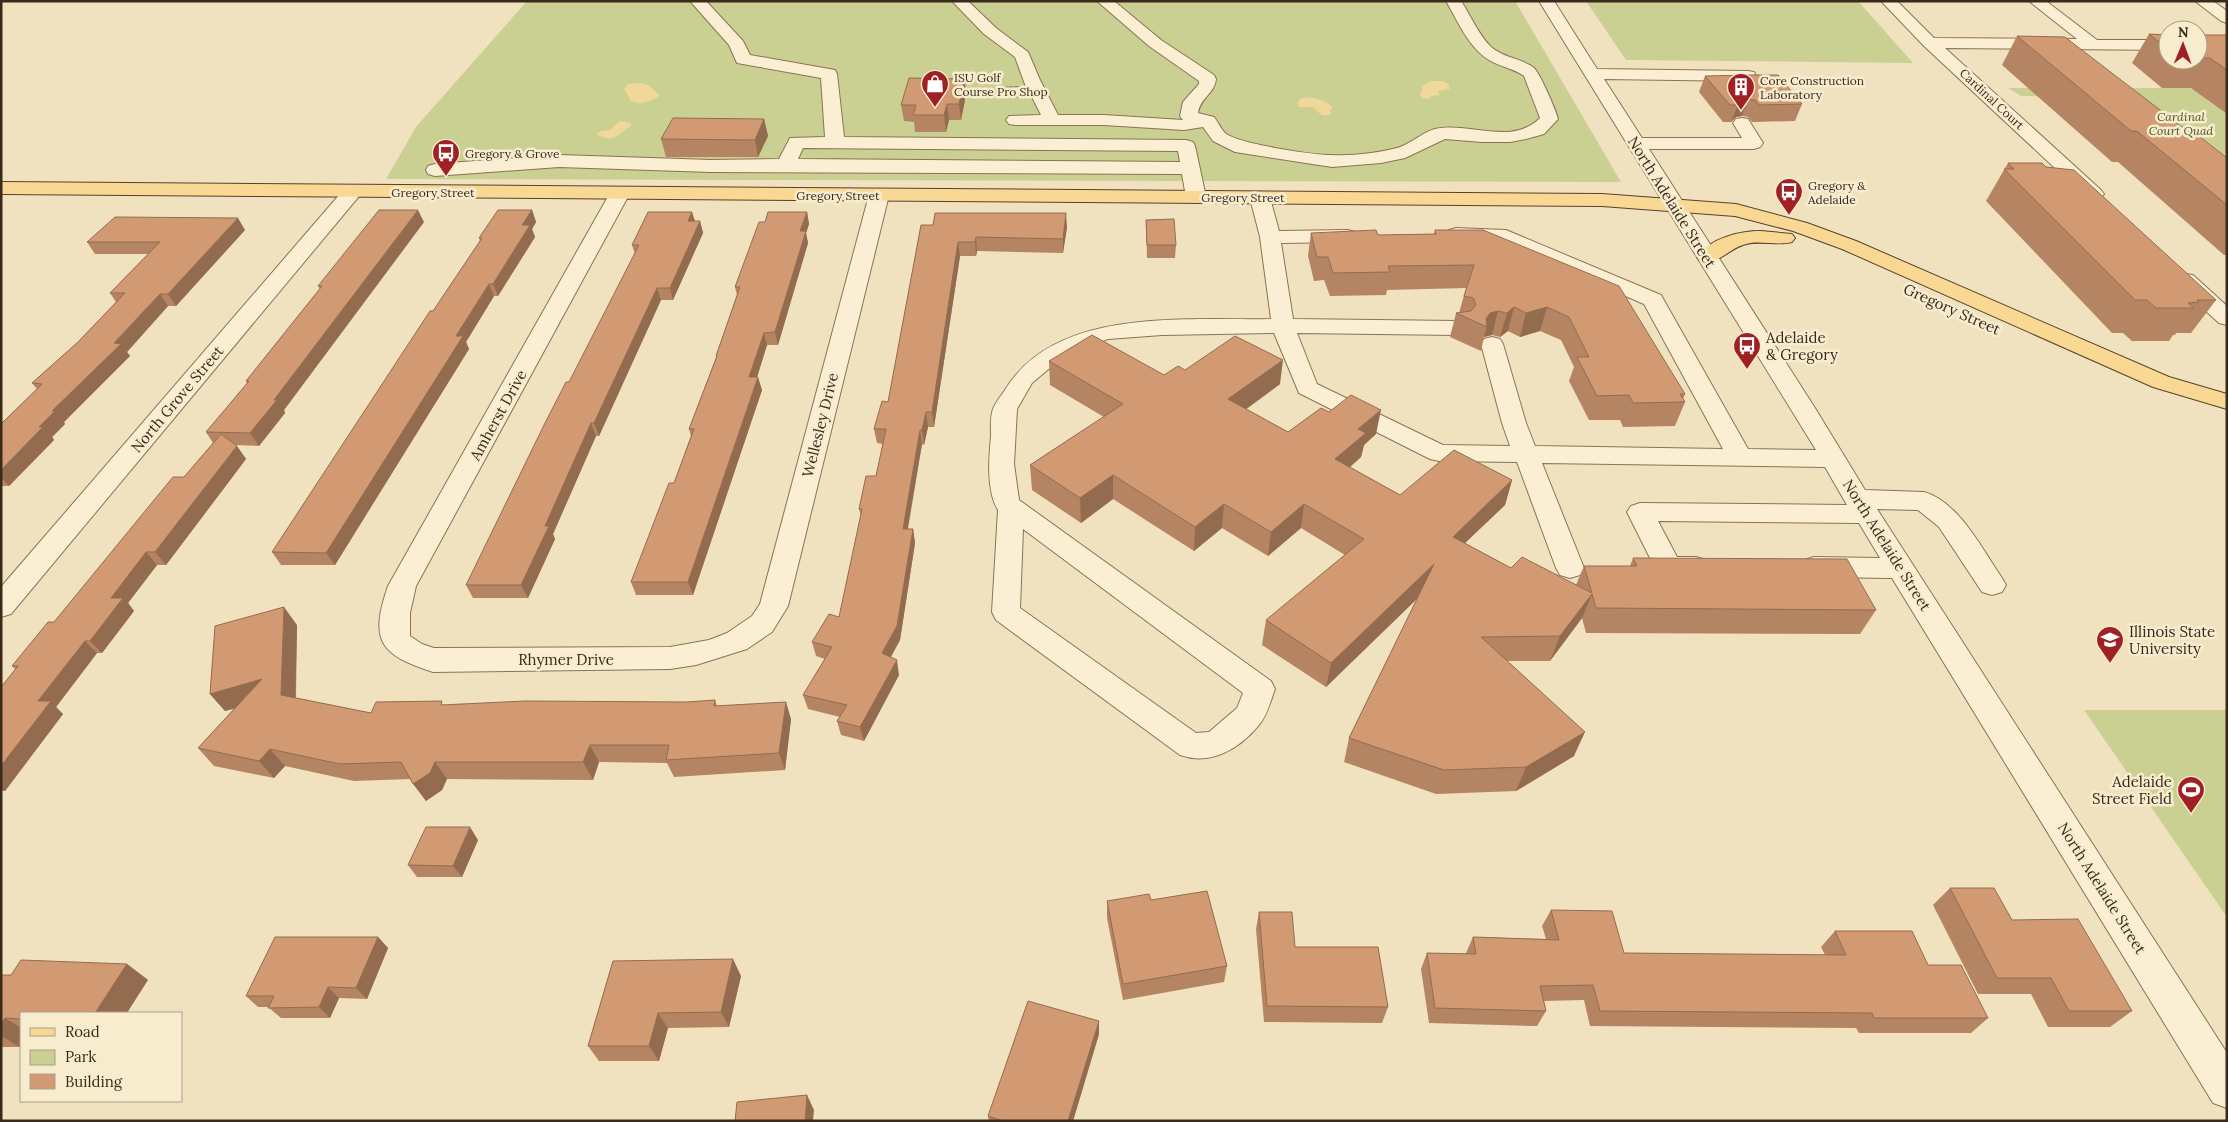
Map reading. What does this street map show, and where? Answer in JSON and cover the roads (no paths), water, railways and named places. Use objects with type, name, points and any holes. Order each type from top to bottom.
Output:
[{"type":"main road","name":"Gregory Street","points":[[1,188],[1602,200],[1736,210],[1800,227],[1849,245],[2161,382],[2227,402]]},
{"type":"main road","name":"Gregory Street","points":[[1674,206],[1785,238],[1856,265],[2140,393],[2227,421]]},
{"type":"main road","points":[[1707,257],[1727,243],[1748,236],[1785,238]]},
{"type":"street","points":[[697,1],[737,44],[743,58],[829,74],[835,142]]},
{"type":"street","points":[[959,1],[990,31],[1022,55],[1034,86],[1053,121]]},
{"type":"street","points":[[1104,1],[1155,43],[1208,78],[1207,86],[1196,95],[1188,108],[1189,116],[1208,121],[1219,137],[1242,148],[1332,161],[1381,157],[1405,152],[1442,133],[1482,137],[1510,137],[1538,130],[1549,118],[1547,110],[1534,90],[1532,74],[1494,57],[1481,46],[1453,1]]},
{"type":"street","name":"North Adelaide Street","points":[[1546,1],[2227,1089]]},
{"type":"street","points":[[1888,1],[1930,43]]},
{"type":"street","points":[[2036,1],[2092,44]]},
{"type":"street","points":[[2202,1],[2227,18]]},
{"type":"street","name":"Cardinal Court","points":[[1930,43],[2158,44]]},
{"type":"street","name":"Cardinal Court","points":[[1930,43],[2108,207]]},
{"type":"street","points":[[1592,74],[1769,76]]},
{"type":"street","points":[[1015,120],[1104,120],[1184,125],[1208,121]]},
{"type":"street","points":[[1636,144],[1754,143],[1742,123]]},
{"type":"street","points":[[1184,125],[1172,136],[1174,140],[1186,146]]},
{"type":"street","points":[[786,165],[796,142],[1186,146]]},
{"type":"street","points":[[1186,146],[1196,197]]},
{"type":"street","points":[[435,170],[559,161],[702,166],[1190,168]]},
{"type":"street","points":[[848,195],[857,166]]},
{"type":"street","name":"North Grove Street","points":[[1,606],[353,191]]},
{"type":"street","name":"Amherst Drive","points":[[396,641],[393,625],[395,606],[402,586],[620,193]]},
{"type":"street","name":"Wellesley Drive","points":[[737,640],[762,624],[774,606],[879,195]]},
{"type":"street","points":[[1260,198],[1270,236],[1283,326],[1307,388],[1439,453],[1834,459]]},
{"type":"street","points":[[1439,234],[1499,234],[1653,300],[1740,458]]},
{"type":"street","points":[[1270,236],[1369,235]]},
{"type":"street","points":[[2170,265],[2227,318]]},
{"type":"street","points":[[1011,506],[1006,612],[1191,746],[1216,744],[1249,716],[1260,688],[1011,506],[1007,504],[1001,464],[1005,409],[1023,378],[1056,351],[1104,333],[1162,328],[1283,326],[1458,328]]},
{"type":"street","points":[[1492,344],[1514,423],[1528,454],[1570,568]]},
{"type":"street","points":[[1716,567],[1668,567],[1640,512],[1862,507],[1924,501],[1948,520],[1992,585]]},
{"type":"street","points":[[1793,567],[1902,568]]},
{"type":"street","name":"Rhymer Drive","points":[[396,641],[412,652],[433,660],[443,660],[670,658],[713,650],[737,640]]},
{"type":"place","name":"ISU Golf Course Pro Shop","points":[[935,108]]},
{"type":"place","name":"Core Construction Laboratory","points":[[1741,111]]},
{"type":"place","name":"Gregory & Grove","points":[[446,177]]},
{"type":"place","name":"Gregory & Adelaide","points":[[1789,216]]},
{"type":"place","name":"Adelaide & Gregory","points":[[1747,370]]},
{"type":"place","name":"Illinois State University","points":[[2110,664]]},
{"type":"place","name":"Adelaide Street Field","points":[[2191,814]]},
{"type":"park label","name":"Cardinal Court Quad","points":[[2181,123]]}]
